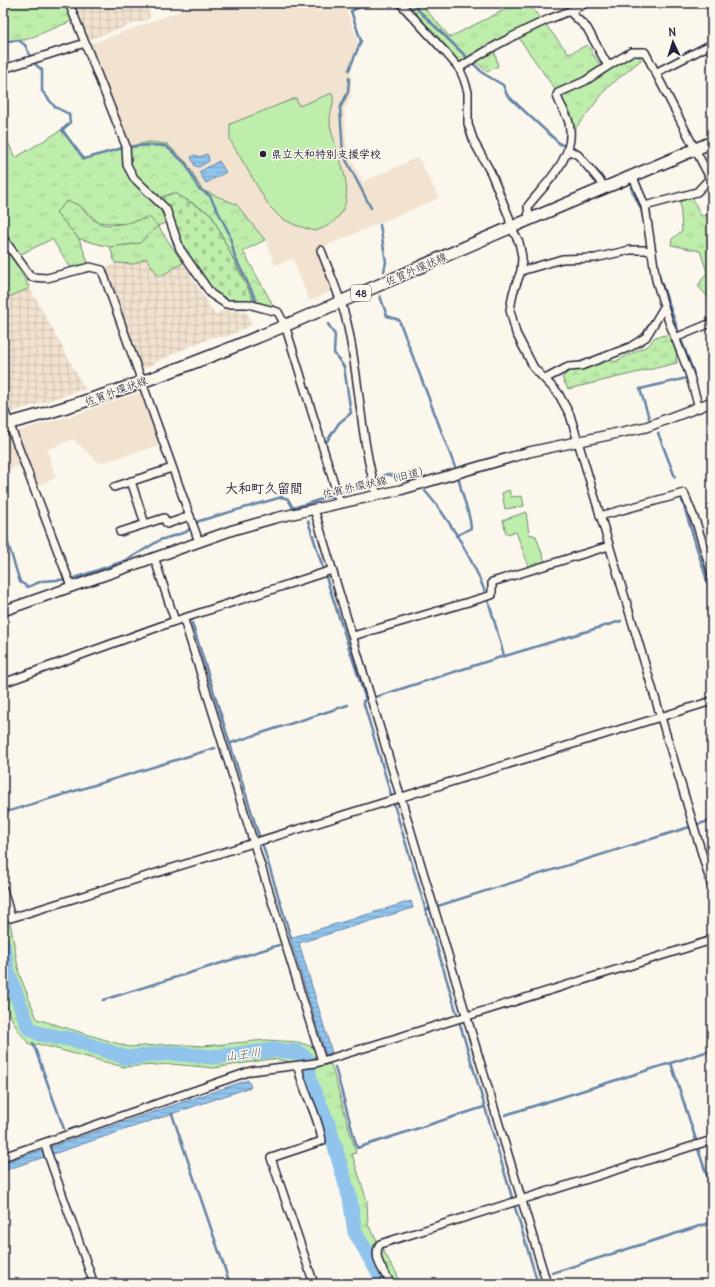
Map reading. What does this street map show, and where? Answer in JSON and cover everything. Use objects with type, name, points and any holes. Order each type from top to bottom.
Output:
[{"type":"main road","name":"佐賀外環状線","points":[[6,425],[62,409],[142,382],[285,325],[341,302],[529,219],[712,142]]},
{"type":"street","points":[[69,3],[126,146],[127,165],[134,178],[166,210],[180,249],[211,294],[226,304],[248,304],[278,312],[285,325],[338,497]]},
{"type":"street","points":[[400,3],[459,68],[464,78],[468,92],[468,124],[474,142],[491,173],[509,217],[511,227],[519,242],[522,257],[521,271],[513,293],[510,310],[516,333],[534,368],[558,393],[570,415],[712,887]]},
{"type":"street","points":[[459,68],[470,60],[544,22],[570,12],[586,3]]},
{"type":"street","points":[[570,12],[586,28],[608,66]]},
{"type":"street","points":[[3,69],[85,43]]},
{"type":"street","points":[[656,73],[712,44]]},
{"type":"street","points":[[529,219],[528,206],[564,160],[568,146],[570,125],[566,111],[556,95],[585,81],[631,52],[645,52],[695,150],[711,177],[697,192],[645,206]]},
{"type":"street","points":[[568,146],[578,155],[605,187]]},
{"type":"street","points":[[632,176],[645,206],[656,280],[664,307],[689,372],[699,408]]},
{"type":"street","points":[[3,238],[31,277],[47,278],[90,267],[102,270],[199,542]]},
{"type":"street","points":[[321,250],[341,302],[347,324],[362,425],[377,495]]},
{"type":"street","points":[[521,271],[562,259],[595,258],[630,250],[645,250],[652,252]]},
{"type":"street","points":[[544,379],[568,367],[581,366],[630,347],[646,337],[664,307]]},
{"type":"street","points":[[676,338],[711,323],[712,321]]},
{"type":"street","name":"佐賀外環状線（旧道）","points":[[3,611],[240,528],[314,509],[338,497],[377,495],[460,473],[529,452],[646,426],[712,402]]},
{"type":"street","points":[[3,407],[6,425],[71,586]]},
{"type":"street","points":[[114,487],[172,468]]},
{"type":"street","points":[[131,481],[145,524]]},
{"type":"street","points":[[600,516],[684,493],[697,525],[712,575]]},
{"type":"street","points":[[314,509],[547,1284]]},
{"type":"street","points":[[120,532],[164,518],[167,524],[190,519]]},
{"type":"street","points":[[353,636],[492,595],[492,582],[609,546]]},
{"type":"street","points":[[154,557],[175,621]]},
{"type":"street","points":[[3,683],[175,621],[184,620],[332,570]]},
{"type":"street","points":[[184,620],[319,1062]]},
{"type":"street","points":[[3,889],[11,918],[712,701]]},
{"type":"street","points":[[3,1157],[251,1071],[298,1067],[319,1062],[712,940]]},
{"type":"street","points":[[298,1067],[301,1082],[321,1132],[322,1141],[271,1158],[314,1284]]},
{"type":"street","points":[[391,1284],[377,1259],[377,1248],[380,1244],[712,1140]]},
{"type":"street","points":[[44,1143],[94,1284]]},
{"type":"shaded area","points":[[73,3],[145,3],[151,18],[88,40]]},
{"type":"shaded area","name":"県立大和特別支援学校","points":[[202,3],[312,3],[317,11],[338,3],[344,3],[358,41],[351,69],[351,96],[344,110],[347,151],[363,182],[418,157],[439,198],[325,246],[340,288],[309,301],[293,259],[275,265],[265,240],[236,204],[202,190],[187,163],[167,144],[149,142],[130,146],[90,44]]},
{"type":"shaded area","points":[[146,258],[159,277],[183,263],[215,315],[226,308],[248,313],[251,325],[226,337],[213,337],[179,351],[141,370],[104,270],[115,263],[134,264]]},
{"type":"shaded area","points":[[3,288],[9,297],[30,288],[85,389],[9,413],[3,396]]},
{"type":"shaded area","points":[[141,392],[162,445],[99,463],[73,439],[47,450],[56,478],[37,485],[28,462],[3,472],[3,435],[74,415]]},
{"type":"green space","points":[[3,3],[65,3],[72,21],[25,40],[3,41]]},
{"type":"green space","points":[[406,3],[420,3],[450,37],[518,3],[528,3],[569,54],[587,45],[605,72],[638,53],[641,60],[608,87],[575,129],[561,98],[516,34],[493,44],[498,66],[487,72],[471,57],[459,63]]},
{"type":"green space","points":[[332,93],[333,104],[330,115],[330,123],[344,175],[346,201],[341,213],[332,223],[315,231],[295,225],[281,218],[269,206],[230,140],[230,124],[296,98],[299,106]]},
{"type":"green space","points":[[63,129],[83,159],[122,149],[127,173],[135,186],[160,210],[164,216],[167,222],[158,226],[183,263],[159,277],[146,258],[134,264],[115,263],[110,247],[140,243],[149,217],[125,224],[98,222],[77,203],[56,212],[79,239],[89,265],[71,268],[52,239],[19,255],[3,235],[3,131],[15,158]]},
{"type":"green space","points":[[149,142],[167,144],[187,163],[202,190],[236,204],[265,240],[243,251],[274,307],[254,301],[211,214],[175,193],[162,197],[136,178],[129,163],[130,146]]},
{"type":"green space","points":[[174,193],[211,214],[254,301],[227,301],[212,291],[182,247],[167,205],[162,197]]},
{"type":"green space","points":[[692,197],[701,216],[712,214],[712,297],[708,297],[698,286],[707,272],[700,251],[671,245],[672,239],[682,231],[680,201]]},
{"type":"green space","points":[[67,201],[77,204],[93,219],[102,224],[123,224],[149,217],[158,226],[140,243],[110,247],[79,239],[56,212]]},
{"type":"green space","points":[[3,241],[30,288],[9,297],[3,288]]},
{"type":"green space","points":[[671,334],[679,352],[676,356],[677,363],[568,389],[562,378],[568,371],[581,369],[608,358],[614,362],[649,345],[655,337]]},
{"type":"green space","points":[[509,490],[511,497],[522,496],[524,506],[505,509],[502,493]]},
{"type":"green space","points":[[526,512],[529,534],[536,536],[545,562],[529,567],[516,532],[506,534],[503,520]]},
{"type":"green space","points":[[3,897],[10,922],[19,973],[37,1019],[129,1047],[171,1044],[203,1046],[266,1040],[298,1042],[313,1047],[317,1057],[312,1058],[299,1048],[269,1046],[213,1053],[172,1050],[130,1055],[77,1037],[40,1029],[31,1023],[12,974],[3,923]]},
{"type":"green space","points":[[3,967],[26,1028],[34,1035],[73,1042],[126,1060],[167,1057],[212,1061],[276,1052],[296,1056],[303,1062],[289,1064],[287,1061],[271,1059],[214,1068],[171,1064],[124,1067],[38,1044],[31,1046],[16,1027],[8,1010],[4,990]]},
{"type":"green space","points":[[331,1064],[356,1153],[352,1154],[367,1201],[368,1225],[397,1274],[399,1284],[388,1284],[357,1230],[353,1198],[331,1123],[314,1080],[313,1067]]},
{"type":"water","points":[[206,154],[208,155],[209,161],[199,167],[195,166],[191,157],[195,155],[200,157]]},
{"type":"water","points":[[219,161],[226,172],[206,183],[199,172]]},
{"type":"water","points":[[411,901],[413,908],[299,943],[332,1053],[326,1055],[290,938]]},
{"type":"water","points":[[248,1080],[251,1087],[3,1171],[3,1163]]},
{"type":"waterway","points":[[349,70],[361,41],[351,11],[370,3]]},
{"type":"waterway","points":[[411,3],[484,74],[503,85],[507,95],[560,144],[577,150],[580,153]]},
{"type":"waterway","points":[[3,42],[18,40],[25,45],[31,57]]},
{"type":"waterway","points":[[35,64],[42,70],[42,91],[55,107],[69,114],[70,123],[62,130],[84,159],[122,148]]},
{"type":"waterway","points":[[349,78],[348,92],[340,108],[343,154],[371,208]]},
{"type":"waterway","points":[[130,147],[148,145],[166,146],[186,164],[198,188],[210,196],[229,233],[235,257],[256,300]]},
{"type":"waterway","points":[[588,162],[601,175]]},
{"type":"waterway","points":[[631,188],[641,209],[644,222]]},
{"type":"waterway","points":[[380,225],[386,262],[384,271]]},
{"type":"waterway","points":[[659,276],[679,333]]},
{"type":"waterway","points":[[380,296],[387,316],[399,320],[455,467]]},
{"type":"waterway","points":[[326,446],[325,444],[339,423],[351,413],[344,367],[334,353],[335,335],[328,324]]},
{"type":"waterway","points":[[682,342],[694,374]]},
{"type":"waterway","points":[[649,418],[640,389],[687,378]]},
{"type":"waterway","points":[[658,433],[675,477]]},
{"type":"waterway","points":[[708,442],[712,452]]},
{"type":"waterway","points":[[3,534],[6,537],[20,582],[28,587],[42,581],[72,579],[127,560],[160,540],[186,532],[199,521],[282,497],[288,499],[293,508],[364,486],[387,474],[412,481]]},
{"type":"waterway","points":[[456,536],[471,528],[459,480]]},
{"type":"waterway","points":[[425,491],[453,529],[477,572],[488,600],[504,656],[363,701],[538,1284]]},
{"type":"waterway","points":[[682,500],[712,597]]},
{"type":"waterway","points":[[308,521],[323,568]]},
{"type":"waterway","points":[[326,577],[366,700]]},
{"type":"waterway","points":[[130,633],[170,619]]},
{"type":"waterway","points":[[505,656],[621,621]]},
{"type":"waterway","points":[[192,623],[259,836]]},
{"type":"waterway","points":[[106,642],[123,636]]},
{"type":"waterway","points":[[68,656],[99,645]]},
{"type":"waterway","points":[[231,743],[348,705]]},
{"type":"waterway","points":[[3,813],[215,748]]},
{"type":"waterway","points":[[425,910],[712,820]]},
{"type":"waterway","points":[[263,846],[291,938]]},
{"type":"waterway","name":"山王川","points":[[3,945],[8,973],[29,1028],[40,1034],[75,1040],[127,1058],[169,1053],[212,1057],[275,1050],[298,1052],[307,1059],[310,1081],[329,1126],[350,1199],[355,1232],[381,1277],[383,1284]]},
{"type":"waterway","points":[[103,1000],[279,945]]},
{"type":"waterway","points":[[33,1043],[64,1129]]},
{"type":"waterway","points":[[505,1115],[712,1050]]},
{"type":"waterway","points":[[671,1063],[696,1140]]},
{"type":"waterway","points":[[335,1067],[357,1148],[484,1107]]},
{"type":"waterway","points":[[172,1114],[230,1284]]},
{"type":"waterway","points":[[698,1149],[712,1191]]},
{"type":"waterway","points":[[552,1273],[712,1222]]},
{"type":"place","name":"県立大和特別支援学校","points":[[263,154]]},
{"type":"district","name":"大和町久留間","points":[[264,488]]}]
